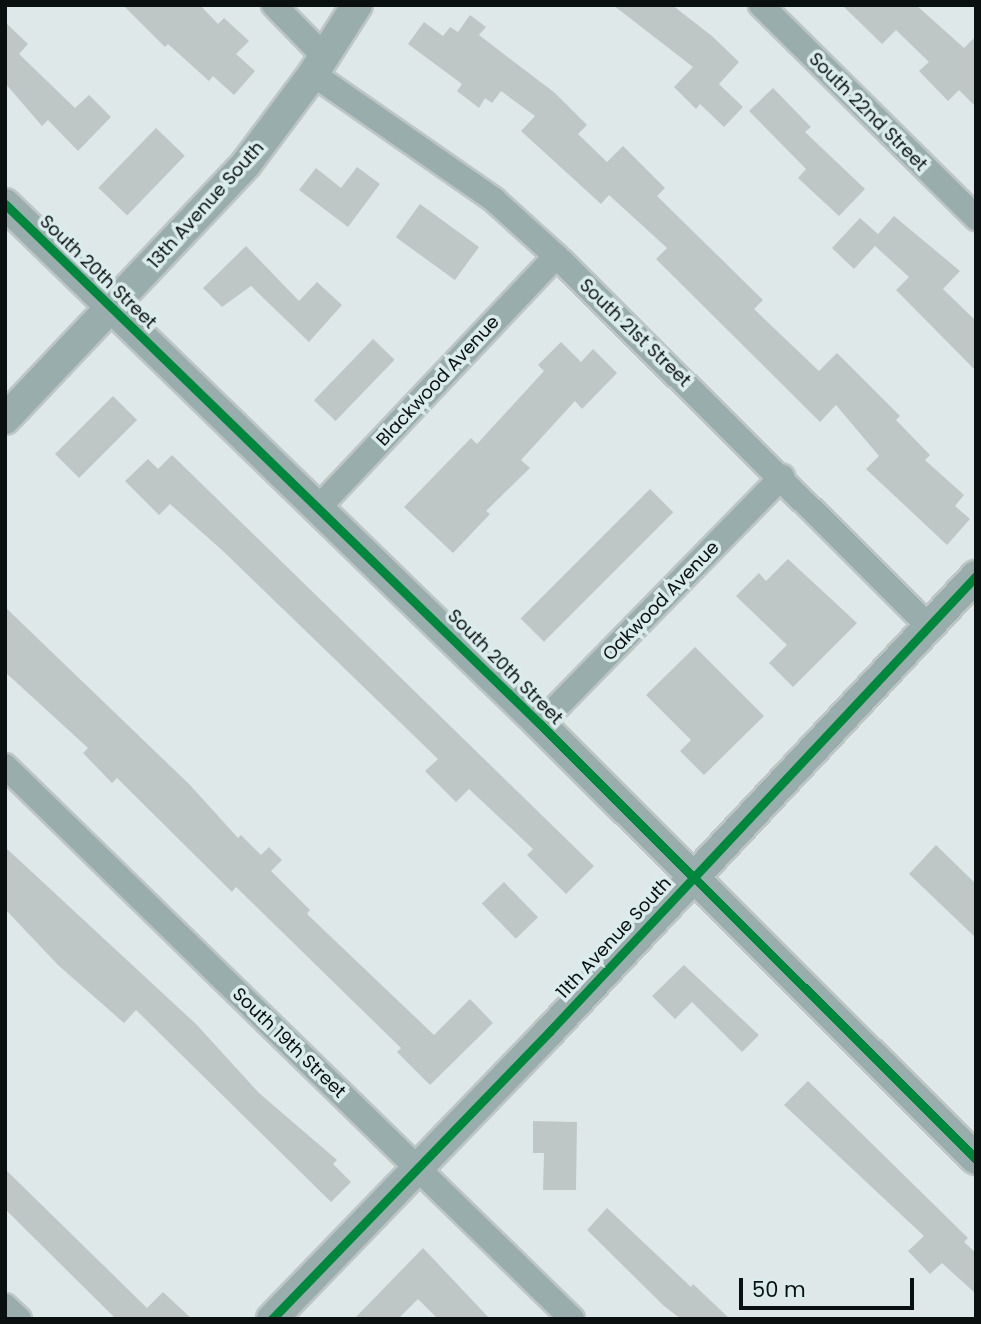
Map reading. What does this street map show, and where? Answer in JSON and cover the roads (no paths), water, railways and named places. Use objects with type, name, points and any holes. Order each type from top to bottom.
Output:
[{"type":"street","name":"South 21st Street","points":[[274,5],[319,65],[494,200],[556,256],[782,477],[928,625]]},
{"type":"street","name":"13th Avenue South","points":[[5,419],[113,308],[246,164],[319,65],[357,5]]},
{"type":"street","name":"South 22nd Street","points":[[761,5],[976,218]]},
{"type":"street","name":"South 20th Street","points":[[5,204],[540,724],[691,878],[976,1159]]},
{"type":"street","name":"Blackwood Avenue","points":[[319,507],[556,256]]},
{"type":"street","name":"Oakwood Avenue","points":[[540,724],[782,477]]},
{"type":"street","name":"11th Avenue South","points":[[272,1319],[418,1168],[976,576]]},
{"type":"street","name":"South 19th Street","points":[[5,766],[572,1319]]},
{"type":"street","points":[[5,1306],[19,1319]]}]
